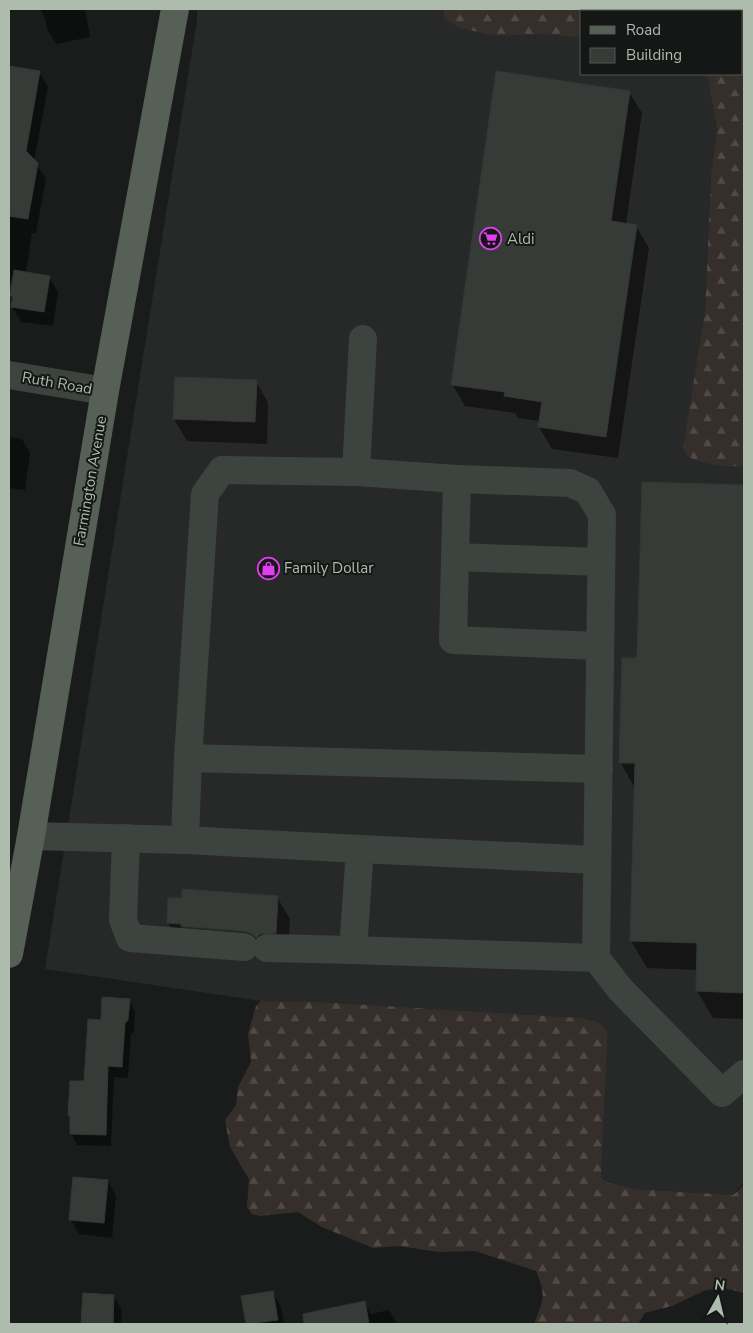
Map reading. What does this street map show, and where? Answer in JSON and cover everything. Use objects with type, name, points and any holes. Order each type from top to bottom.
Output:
[{"type":"main road","name":"Farmington Avenue","points":[[9,954],[20,837],[105,392],[175,9]]},
{"type":"street","points":[[356,472],[363,339]]},
{"type":"street","name":"Ruth Road","points":[[9,375],[105,392]]},
{"type":"street","points":[[185,840],[188,758],[205,494],[222,470],[356,472],[457,479],[570,483],[588,491],[602,515],[596,958],[620,989],[722,1093],[744,1074]]},
{"type":"street","points":[[457,479],[453,640],[600,646]]},
{"type":"street","points":[[455,557],[601,562]]},
{"type":"street","points":[[188,758],[599,769]]},
{"type":"street","points":[[20,837],[185,840],[597,860]]},
{"type":"street","points":[[126,838],[123,920],[130,938],[255,947],[596,958]]},
{"type":"street","points":[[353,950],[360,849]]},
{"type":"shaded area","points":[[197,9],[443,9],[444,18],[542,34],[580,38],[580,75],[707,75],[717,129],[711,175],[705,312],[733,467],[744,466],[744,1182],[733,1195],[637,1189],[608,1183],[601,1177],[607,1031],[601,1023],[583,1018],[319,1002],[261,1001],[45,969],[197,20]]},
{"type":"green space","points":[[443,9],[744,9],[744,466],[723,466],[698,461],[687,455],[683,448],[705,312],[711,175],[717,129],[707,75],[743,75],[743,10],[580,10],[580,38],[542,34],[496,36],[460,28],[444,18]]},
{"type":"green space","points":[[261,1001],[319,1002],[583,1018],[601,1023],[607,1031],[607,1050],[601,1177],[608,1183],[637,1189],[733,1195],[741,1188],[744,1182],[744,1293],[724,1288],[706,1290],[672,1306],[645,1313],[638,1324],[534,1324],[540,1309],[543,1292],[536,1271],[475,1251],[438,1252],[400,1246],[373,1248],[322,1227],[298,1212],[260,1216],[252,1214],[247,1207],[249,1179],[230,1147],[225,1120],[236,1105],[238,1087],[251,1062],[248,1034],[256,1006]]},
{"type":"building","points":[[9,66],[40,71],[26,151],[38,163],[28,219],[9,216]]},
{"type":"building","points":[[496,71],[630,91],[611,221],[637,225],[606,437],[538,427],[542,402],[504,396],[505,392],[451,385]]},
{"type":"building","points":[[14,270],[50,276],[44,312],[11,307],[13,296],[10,296]]},
{"type":"building","points":[[175,377],[257,380],[255,422],[173,419]]},
{"type":"building","points":[[642,482],[744,485],[744,993],[696,991],[697,943],[630,941],[635,763],[619,763],[622,658],[637,658]]},
{"type":"building","points":[[182,889],[278,896],[276,933],[260,934],[256,938],[245,931],[181,926],[181,924],[167,923],[168,898],[182,898]]},
{"type":"building","points":[[102,997],[130,999],[128,1020],[125,1023],[122,1067],[108,1066],[106,1135],[70,1134],[70,1115],[68,1115],[70,1081],[84,1081],[88,1019],[101,1020]]},
{"type":"building","points":[[73,1177],[108,1180],[104,1223],[69,1220]]},
{"type":"building","points":[[273,1291],[278,1320],[246,1324],[241,1296]]},
{"type":"building","points":[[83,1293],[114,1295],[113,1324],[81,1324]]},
{"type":"building","points":[[365,1301],[369,1324],[304,1324],[303,1314]]},
{"type":"place","name":"Aldi","points":[[491,239]]},
{"type":"place","name":"Family Dollar","points":[[268,568]]}]
